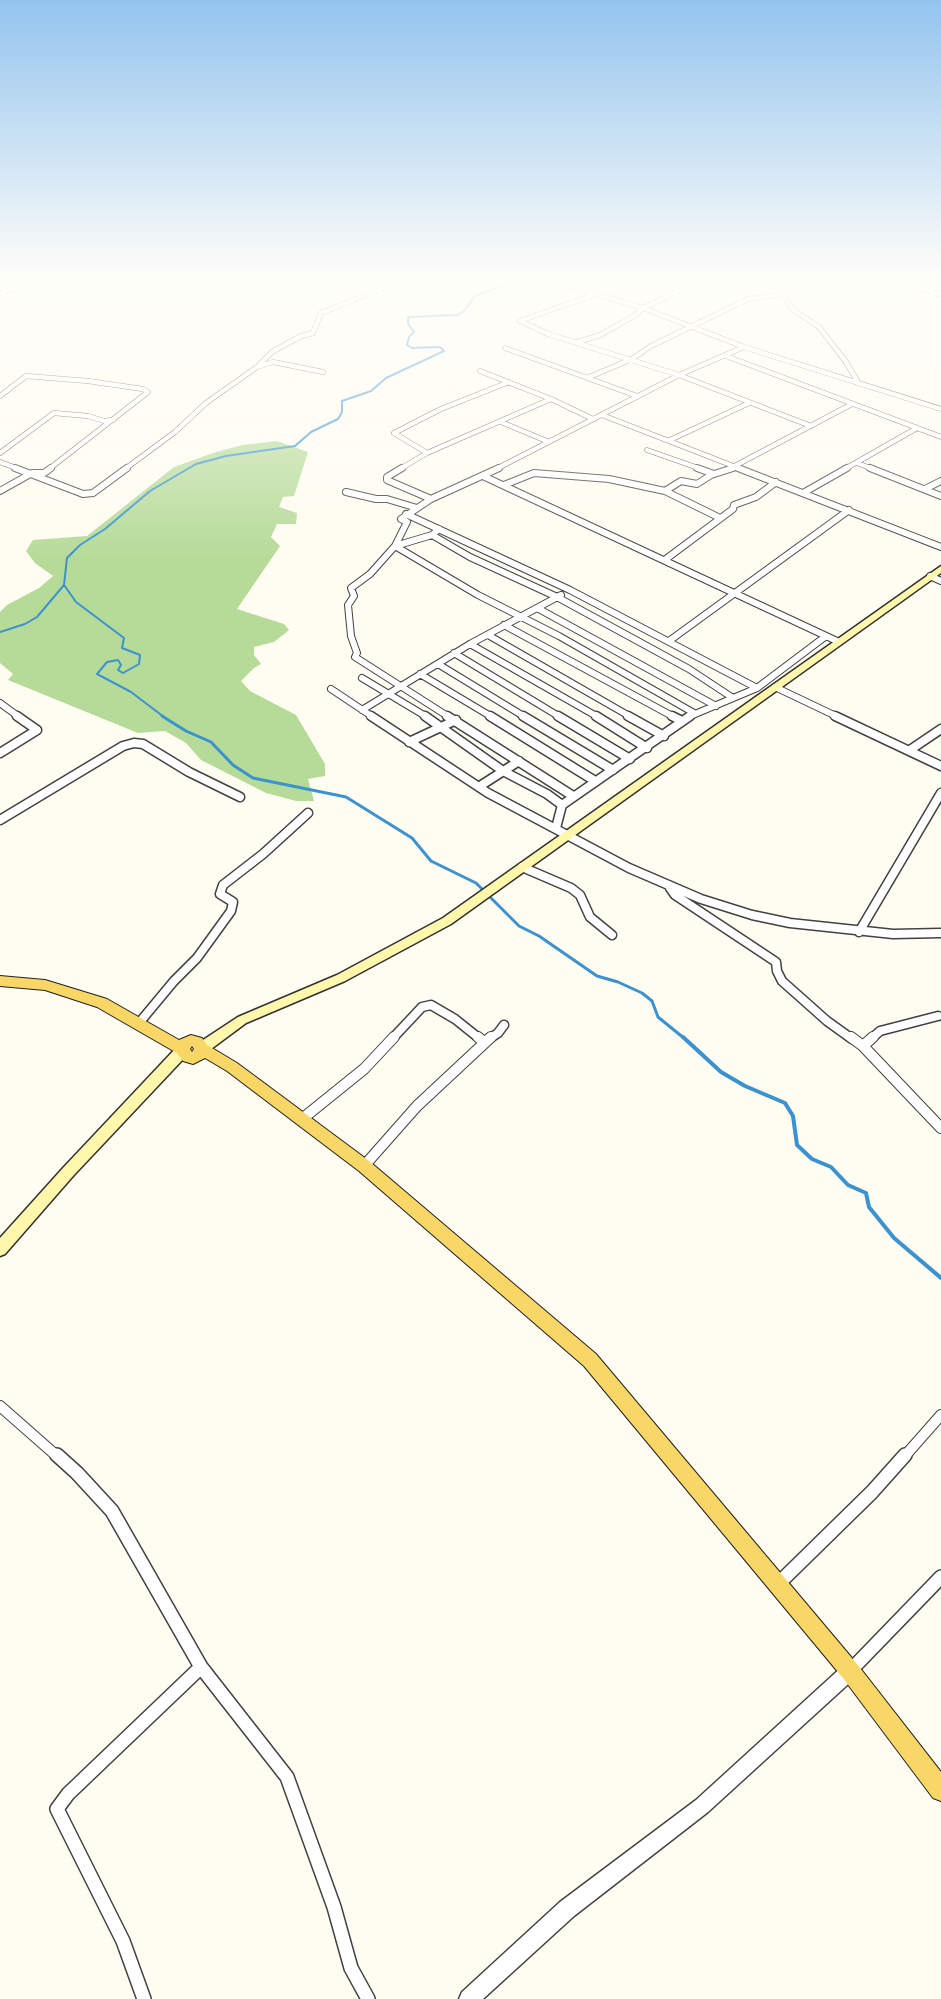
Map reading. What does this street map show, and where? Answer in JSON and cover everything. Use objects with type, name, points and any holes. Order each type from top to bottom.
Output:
[{"type":"main road","points":[[0,1249],[95,1143],[154,1082],[192,1049],[250,1016],[340,978],[396,950],[447,921],[941,569]]},
{"type":"main road","points":[[0,981],[23,981],[65,990],[102,1003],[141,1024],[232,1067],[364,1166],[590,1360],[850,1671],[941,1790]]},
{"type":"street","points":[[0,462],[83,494],[93,493],[176,432],[224,389],[251,371]]},
{"type":"street","points":[[569,371],[637,396]]},
{"type":"street","points":[[587,378],[603,371]]},
{"type":"street","points":[[668,371],[811,426]]},
{"type":"street","points":[[573,796],[355,657],[357,653],[351,636],[348,605],[354,596],[351,588],[370,574],[395,546],[407,522],[401,519],[406,514],[431,499],[483,476],[688,371]]},
{"type":"street","points":[[766,371],[941,437]]},
{"type":"street","points":[[825,371],[941,410]]},
{"type":"street","points":[[851,371],[857,381]]},
{"type":"street","points":[[480,372],[551,399],[593,420]]},
{"type":"street","points":[[0,394],[26,376],[146,390],[148,392],[114,420],[106,423],[78,449],[44,473],[32,473],[0,491]]},
{"type":"street","points":[[427,453],[394,433],[441,409],[508,382]]},
{"type":"street","points":[[431,499],[392,483],[387,477],[427,453],[551,399]]},
{"type":"street","points":[[670,440],[749,402]]},
{"type":"street","points":[[665,491],[681,481],[697,484],[714,474],[736,467],[852,404]]},
{"type":"street","points":[[0,452],[54,413],[88,416],[106,423]]},
{"type":"street","points":[[602,415],[941,547]]},
{"type":"street","points":[[501,422],[548,442]]},
{"type":"street","points":[[803,493],[917,428]]},
{"type":"street","points":[[647,450],[714,474]]},
{"type":"street","points":[[858,463],[941,496]]},
{"type":"street","points":[[504,485],[528,474],[546,473],[609,479],[665,491],[718,518]]},
{"type":"street","points":[[483,476],[567,516],[666,559],[839,642]]},
{"type":"street","points":[[925,489],[941,481]]},
{"type":"street","points":[[666,559],[718,518],[733,509],[734,505],[756,497],[776,482]]},
{"type":"street","points":[[346,492],[376,499],[387,499],[417,508]]},
{"type":"street","points":[[669,641],[849,510]]},
{"type":"street","points":[[406,514],[570,590],[756,688]]},
{"type":"street","points":[[395,546],[432,535],[439,528]]},
{"type":"street","points":[[432,535],[470,557],[557,597],[689,669],[733,698]]},
{"type":"street","points":[[395,546],[478,595],[515,612],[517,617],[523,616],[694,713]]},
{"type":"street","points":[[930,576],[941,581]]},
{"type":"street","points":[[362,710],[454,653],[570,590]]},
{"type":"street","points":[[538,609],[716,706]]},
{"type":"street","points":[[504,626],[682,721]]},
{"type":"street","points":[[488,634],[664,736]]},
{"type":"street","points":[[556,828],[562,805],[573,796],[647,748],[694,713],[723,704],[756,688],[826,636]]},
{"type":"street","points":[[470,644],[583,707],[647,748]]},
{"type":"street","points":[[454,653],[630,759]]},
{"type":"street","points":[[438,664],[614,770]]},
{"type":"street","points":[[420,674],[595,782]]},
{"type":"street","points":[[362,678],[414,708],[502,771],[547,794],[562,805]]},
{"type":"street","points":[[775,687],[941,766]]},
{"type":"street","points":[[331,690],[488,793],[569,834],[630,868],[701,898],[769,920],[859,932],[893,934],[941,932]]},
{"type":"street","points":[[0,703],[37,730],[0,753]]},
{"type":"street","points":[[410,742],[456,720]]},
{"type":"street","points":[[910,750],[941,729]]},
{"type":"street","points":[[0,820],[123,746],[134,743],[143,744],[189,772],[240,797]]},
{"type":"street","points":[[480,786],[519,761]]},
{"type":"street","points":[[859,932],[941,793]]},
{"type":"street","points":[[141,1024],[174,981],[197,958],[231,911],[234,905],[233,902],[220,894],[223,885],[263,854],[308,813]]},
{"type":"street","points":[[522,867],[570,888],[580,895],[590,917],[612,935]]},
{"type":"street","points":[[665,882],[676,894],[776,962],[777,971],[782,981],[827,1022],[863,1046],[941,1128]]},
{"type":"street","points":[[302,1119],[364,1069],[422,1007],[431,1005],[455,1019],[484,1042]]},
{"type":"street","points":[[863,1046],[880,1032],[889,1028],[938,1016]]},
{"type":"street","points":[[364,1166],[417,1106],[484,1042],[498,1033],[504,1025]]},
{"type":"street","points":[[0,1406],[77,1473],[112,1511],[201,1667],[287,1777],[334,1907],[351,1968],[368,1999]]},
{"type":"street","points":[[777,1586],[872,1492],[941,1416]]},
{"type":"street","points":[[469,1999],[567,1909],[702,1806],[850,1671],[941,1577]]},
{"type":"street","points":[[144,1999],[123,1941],[57,1809],[68,1794],[201,1667]]},
{"type":"green space","points":[[277,441],[308,452],[294,496],[283,497],[279,507],[297,513],[296,524],[277,524],[271,537],[280,546],[237,609],[284,624],[289,630],[274,642],[254,647],[254,655],[261,664],[241,681],[250,691],[296,715],[325,764],[325,776],[308,779],[314,801],[296,801],[266,793],[201,760],[186,743],[165,731],[138,733],[8,680],[13,674],[0,663],[0,612],[7,605],[39,588],[53,576],[35,563],[26,551],[33,540],[87,536],[174,467],[216,452],[243,445]]},
{"type":"waterway","points":[[64,585],[67,558],[80,545],[105,529],[150,491],[196,464],[226,456],[295,446],[311,432],[338,419],[342,412],[342,401],[371,391],[386,378],[400,371]]},
{"type":"waterway","points":[[0,632],[25,624],[37,617],[64,585]]},
{"type":"waterway","points":[[64,585],[76,602],[124,638],[122,648],[140,655],[139,664],[123,673],[118,670],[121,665],[118,660],[107,662],[97,674],[131,692],[164,717]]},
{"type":"waterway","points":[[162,716],[186,731],[211,742],[233,765],[253,778],[346,797],[412,838],[431,861],[476,883],[519,926],[539,936],[597,976],[618,982],[642,993],[652,1001],[658,1017],[685,1039]]},
{"type":"waterway","points":[[683,1037],[721,1072],[745,1086],[785,1103],[793,1116],[797,1145],[812,1159],[831,1167],[848,1185],[866,1193],[869,1207],[894,1238],[941,1278]]}]
